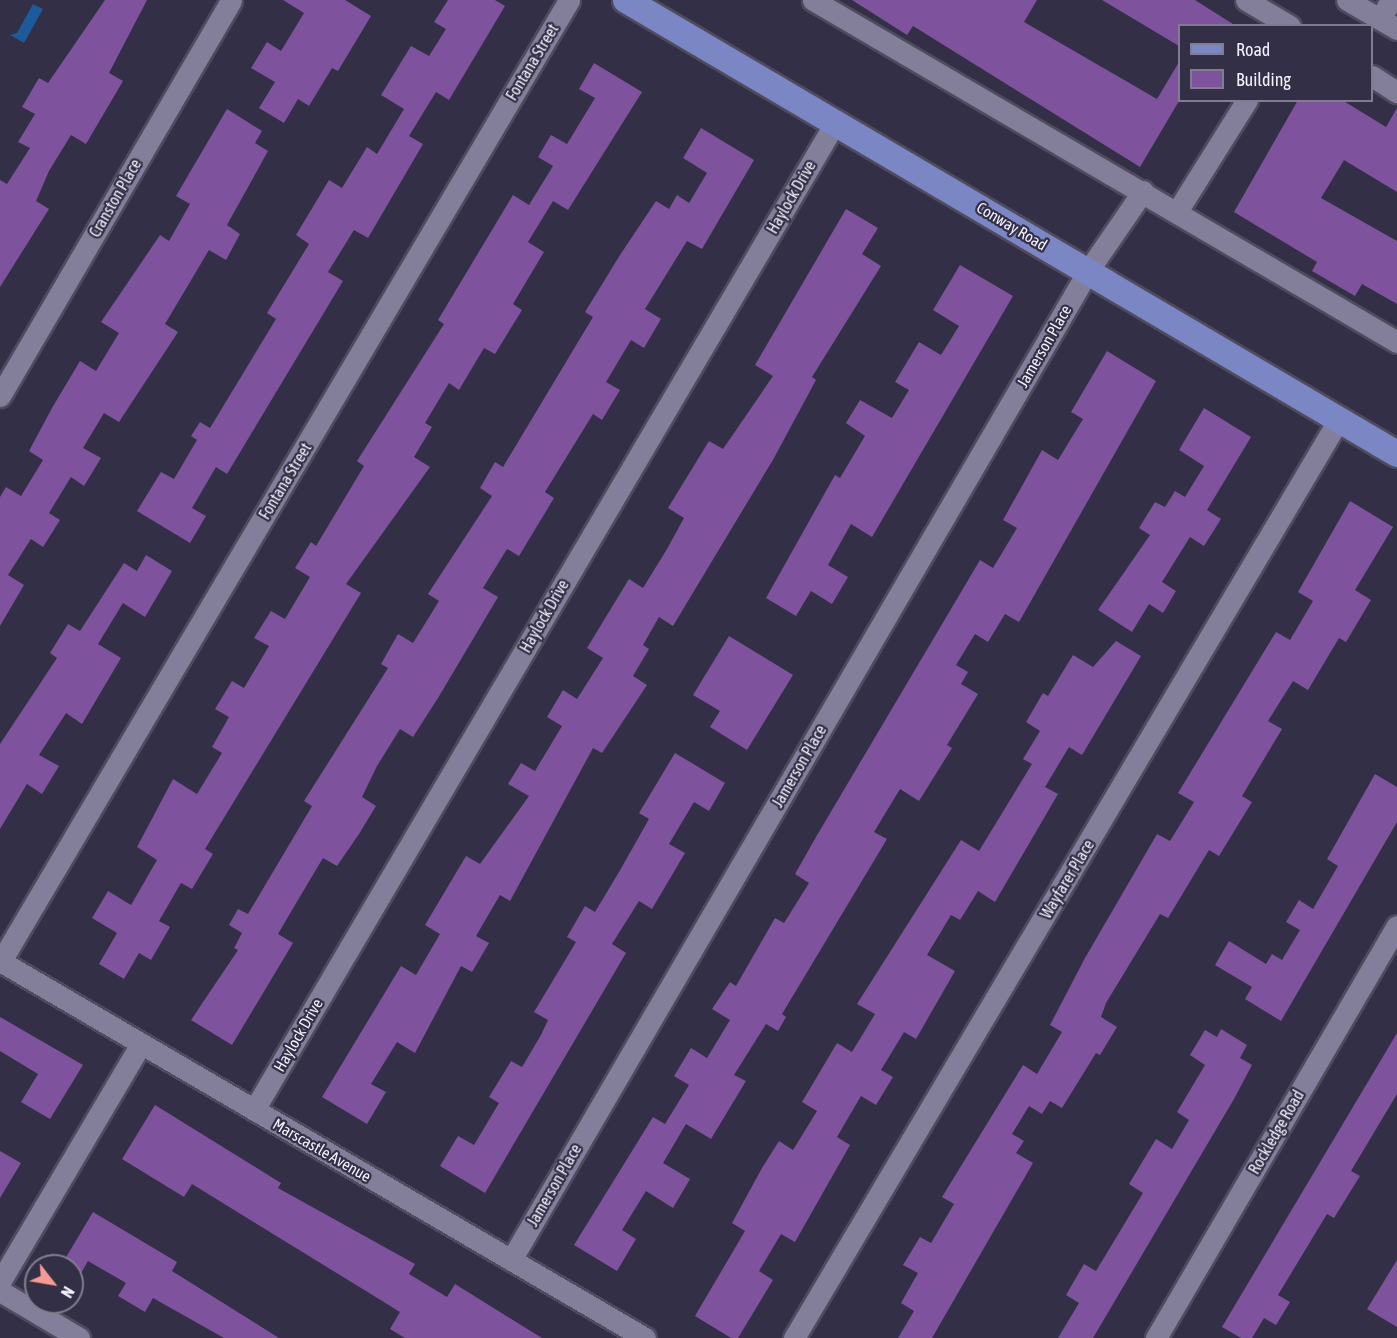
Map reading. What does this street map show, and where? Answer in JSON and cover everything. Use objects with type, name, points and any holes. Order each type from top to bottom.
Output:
[{"type":"main road","name":"Conway Road","points":[[626,0],[1397,454]]},
{"type":"street","name":"Cranston Place","points":[[0,396],[231,0]]},
{"type":"street","name":"Fontana Street","points":[[0,961],[569,0]]},
{"type":"street","points":[[813,0],[1178,210],[1397,342]]},
{"type":"street","points":[[1246,0],[1287,24]]},
{"type":"street","points":[[1347,0],[1389,24],[1391,0]]},
{"type":"street","points":[[1373,77],[1397,92]]},
{"type":"street","points":[[1178,210],[1246,102]]},
{"type":"street","name":"Haylock Drive","points":[[254,1110],[835,123]]},
{"type":"street","name":"Jamerson Place","points":[[511,1260],[1088,271],[1143,191]]},
{"type":"street","name":"Wayfarer Place","points":[[794,1338],[1339,419]]},
{"type":"street","name":"Rockledge Road","points":[[1156,1338],[1397,926]]},
{"type":"street","name":"Marscastle Avenue","points":[[0,961],[645,1338]]},
{"type":"street","points":[[0,1282],[141,1044]]},
{"type":"street","points":[[0,1292],[79,1338]]},
{"type":"water","points":[[33,4],[43,9],[24,43],[10,35],[17,33]]},
{"type":"building","points":[[105,0],[147,0],[109,73],[123,81],[86,144],[71,135],[49,171],[36,201],[49,209],[0,287],[0,180],[7,184],[30,148],[18,142],[35,114],[22,107],[39,78],[48,83]]},
{"type":"building","points":[[283,0],[345,0],[371,16],[338,71],[332,68],[309,106],[298,99],[284,123],[259,108],[275,82],[251,68],[267,42],[281,51],[304,13]]},
{"type":"building","points":[[448,0],[495,0],[505,6],[449,100],[436,92],[409,136],[423,144],[368,238],[354,230],[328,272],[343,281],[227,474],[216,467],[192,508],[206,516],[190,543],[137,511],[161,472],[174,479],[197,440],[191,436],[200,422],[210,428],[276,319],[267,313],[309,244],[296,235],[329,180],[342,188],[367,147],[377,154],[404,109],[381,95],[411,46],[429,56],[446,29],[434,22]]},
{"type":"building","points":[[852,0],[1037,0],[1024,22],[1157,99],[1178,64],[1178,102],[1140,167],[913,26],[907,35]]},
{"type":"building","points":[[1102,0],[1195,0],[1233,24],[1178,24],[1178,45]]},
{"type":"building","points":[[594,63],[642,92],[568,210],[553,201],[528,242],[544,252],[513,304],[522,310],[495,354],[484,348],[459,390],[449,383],[425,423],[432,427],[414,457],[430,467],[346,584],[361,593],[205,849],[213,854],[192,889],[181,883],[159,921],[170,927],[151,960],[139,953],[124,979],[99,964],[117,933],[92,918],[108,891],[131,905],[157,860],[137,847],[173,779],[197,794],[222,753],[212,747],[229,717],[215,709],[232,681],[244,688],[269,646],[254,638],[271,611],[285,619],[310,577],[295,568],[311,542],[316,546],[364,466],[357,461],[444,324],[438,320],[513,195],[529,205],[553,166],[538,157],[551,135],[567,144],[595,98],[579,89]]},
{"type":"building","points":[[1297,102],[1345,102],[1386,127],[1397,108],[1397,192],[1344,160],[1321,198],[1397,241],[1397,304],[1362,284],[1355,296],[1312,271],[1317,262],[1234,212]]},
{"type":"building","points":[[227,109],[262,131],[255,143],[268,151],[227,225],[240,234],[226,260],[209,250],[165,324],[178,332],[119,422],[104,413],[83,448],[101,458],[84,486],[71,477],[49,513],[60,520],[43,547],[31,539],[8,575],[24,585],[0,626],[0,497],[6,487],[21,496],[43,460],[29,451],[80,361],[96,371],[119,333],[101,322],[160,235],[169,241],[190,204],[176,196]]},
{"type":"building","points":[[701,128],[754,160],[702,249],[687,241],[645,309],[661,319],[644,348],[631,340],[606,382],[620,390],[602,420],[593,414],[545,492],[554,498],[519,556],[507,549],[483,588],[498,597],[438,698],[413,737],[400,729],[377,766],[362,797],[376,806],[337,866],[323,858],[278,934],[293,943],[232,1045],[191,1020],[238,950],[234,948],[242,933],[229,925],[238,909],[248,914],[312,806],[304,801],[388,668],[381,664],[398,634],[413,643],[439,601],[428,594],[492,496],[480,488],[495,462],[503,467],[593,317],[585,312],[620,255],[656,201],[669,209],[677,195],[689,203],[707,173],[683,158]]},
{"type":"building","points":[[846,209],[878,228],[862,254],[881,266],[812,377],[816,380],[774,458],[673,626],[659,617],[643,645],[649,649],[633,676],[647,685],[602,753],[593,748],[510,901],[500,895],[476,936],[489,943],[472,972],[461,966],[415,1053],[397,1042],[371,1084],[386,1092],[367,1124],[322,1097],[401,966],[416,975],[440,934],[425,925],[466,856],[480,864],[529,796],[508,784],[521,763],[535,771],[562,726],[547,717],[563,690],[577,699],[603,658],[587,648],[629,579],[643,588],[667,549],[684,518],[668,508],[709,441],[723,449],[773,376],[755,365]]},
{"type":"building","points":[[960,265],[1013,296],[872,537],[851,524],[828,565],[848,577],[832,604],[811,591],[796,616],[766,598],[835,475],[840,478],[865,436],[846,423],[860,400],[892,418],[909,390],[895,382],[919,342],[941,355],[959,326],[933,310]]},
{"type":"building","points":[[1107,351],[1156,381],[1019,622],[1005,614],[988,642],[975,634],[956,665],[968,672],[961,684],[978,694],[947,745],[952,748],[919,801],[900,789],[874,832],[887,839],[782,1014],[786,1017],[778,1031],[766,1024],[734,1075],[746,1081],[711,1139],[686,1124],[663,1163],[690,1179],[673,1208],[646,1191],[622,1230],[636,1239],[617,1271],[574,1245],[653,1117],[665,1124],[689,1085],[674,1076],[691,1048],[707,1058],[730,1020],[712,1009],[730,982],[736,986],[775,918],[784,923],[809,883],[795,874],[980,560],[993,568],[1017,528],[1003,520],[1042,450],[1058,460],[1083,419],[1071,412]]},
{"type":"building","points":[[1204,408],[1251,437],[1207,510],[1221,519],[1204,546],[1190,537],[1162,582],[1176,591],[1163,613],[1149,604],[1132,632],[1098,610],[1150,535],[1139,528],[1155,502],[1165,507],[1175,491],[1185,497],[1204,466],[1179,450]]},
{"type":"building","points":[[1350,501],[1393,527],[1355,590],[1371,600],[1346,642],[1339,638],[1308,690],[1293,681],[1268,721],[1282,729],[1242,796],[1252,802],[1219,856],[1209,850],[1168,918],[1160,914],[1106,1003],[1101,1017],[1117,1027],[1100,1055],[1096,1053],[1062,1108],[1050,1101],[1042,1114],[1029,1106],[1012,1134],[1024,1141],[1016,1153],[1033,1163],[932,1338],[898,1338],[914,1311],[901,1303],[918,1273],[903,1265],[920,1237],[931,1243],[954,1204],[942,1197],[1023,1065],[1037,1074],[1062,1032],[1050,1025],[1085,958],[1157,834],[1170,841],[1194,802],[1178,793],[1276,632],[1290,640],[1313,601],[1298,592]]},
{"type":"building","points":[[146,555],[172,571],[145,617],[123,603],[98,644],[121,658],[82,724],[66,713],[39,755],[59,766],[42,794],[27,784],[0,829],[0,744],[57,658],[50,653],[68,624],[80,631],[124,563],[137,571]]},
{"type":"building","points":[[729,636],[793,675],[747,750],[710,727],[720,711],[693,695]]},
{"type":"building","points":[[1116,641],[1141,656],[1082,755],[1069,747],[1045,787],[1058,794],[995,902],[978,891],[960,920],[951,915],[927,955],[955,971],[916,1039],[904,1032],[881,1070],[893,1077],[876,1105],[861,1096],[837,1137],[850,1145],[795,1242],[781,1234],[759,1271],[773,1280],[738,1338],[731,1338],[695,1316],[745,1231],[732,1223],[762,1168],[779,1141],[793,1150],[817,1111],[802,1102],[837,1043],[852,1052],[875,1014],[857,1004],[961,840],[979,851],[1032,764],[1023,759],[1040,731],[1026,722],[1043,693],[1048,696],[1073,655],[1093,667]]},
{"type":"building","points":[[675,753],[725,783],[709,811],[694,802],[669,844],[685,853],[652,909],[639,901],[612,944],[626,953],[485,1193],[440,1166],[458,1136],[474,1145],[499,1103],[489,1097],[511,1061],[522,1067],[541,1035],[548,1020],[534,1012],[576,942],[567,937],[585,906],[595,912],[619,872],[649,819],[639,813]]},
{"type":"building","points":[[1375,774],[1397,787],[1397,822],[1281,1021],[1245,999],[1252,987],[1215,965],[1229,941],[1266,964],[1272,954],[1282,960],[1300,930],[1286,922],[1299,900],[1313,909],[1338,866],[1327,859]]},
{"type":"building","points":[[0,1017],[83,1065],[50,1119],[21,1102],[38,1074],[0,1051]]},
{"type":"building","points":[[1221,1029],[1247,1045],[1240,1058],[1252,1065],[1093,1338],[1058,1338],[1079,1303],[1066,1295],[1084,1264],[1096,1271],[1143,1193],[1129,1184],[1156,1139],[1172,1149],[1189,1120],[1177,1112],[1205,1065],[1190,1055],[1205,1030],[1217,1037]]},
{"type":"building","points":[[1397,1033],[1397,1094],[1351,1171],[1360,1176],[1334,1218],[1327,1214],[1278,1295],[1290,1302],[1276,1325],[1264,1318],[1252,1338],[1241,1338],[1222,1327]]},
{"type":"building","points":[[155,1105],[281,1183],[278,1188],[415,1264],[409,1274],[447,1297],[455,1284],[542,1338],[405,1338],[390,1329],[400,1312],[192,1184],[184,1197],[122,1159]]},
{"type":"building","points":[[0,1151],[21,1163],[0,1198]]},
{"type":"building","points":[[93,1212],[177,1262],[172,1271],[279,1338],[224,1338],[153,1298],[145,1312],[118,1296],[126,1283],[88,1261],[84,1268],[84,1254],[68,1254]]},
{"type":"building","points":[[1397,1260],[1397,1327],[1367,1309]]}]
